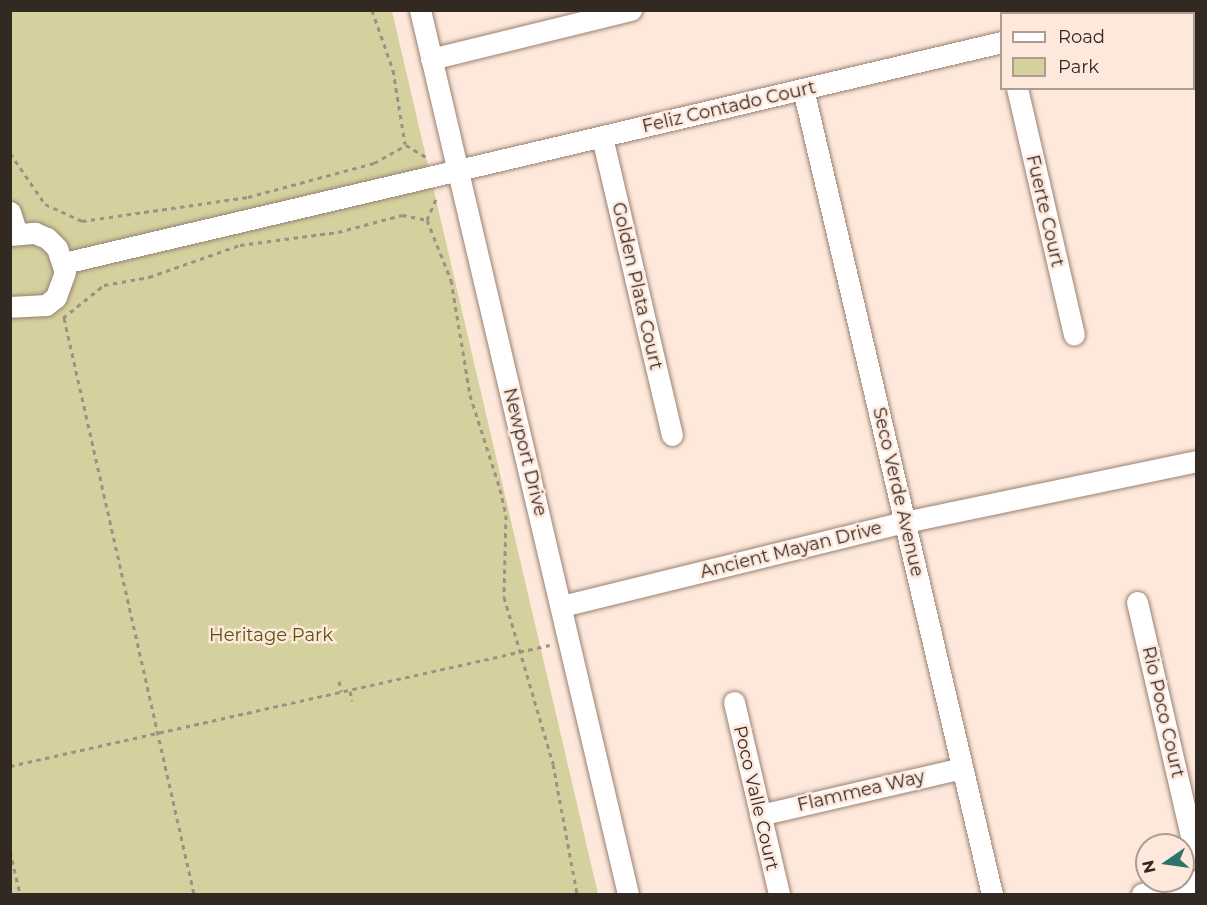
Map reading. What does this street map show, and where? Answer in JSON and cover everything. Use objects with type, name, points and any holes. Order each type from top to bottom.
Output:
[{"type":"street","name":"Newport Drive","points":[[420,10],[628,894]]},
{"type":"street","points":[[431,59],[570,18],[631,10]]},
{"type":"street","name":"Feliz Contado Court","points":[[63,262],[454,162],[602,137],[1000,42]]},
{"type":"street","name":"Seco Verde Avenue","points":[[803,89],[992,894]]},
{"type":"street","name":"Fuerte Court","points":[[1017,90],[1074,334]]},
{"type":"street","name":"Golden Plata Court","points":[[602,137],[672,435]]},
{"type":"street","points":[[10,212],[14,235],[47,238],[63,262],[56,297],[46,305],[10,307]]},
{"type":"street","name":"Ancient Mayan Drive","points":[[562,606],[905,522],[1197,461]]},
{"type":"street","name":"Rio Poco Court","points":[[1137,602],[1197,857]]},
{"type":"street","name":"Poco Valle Court","points":[[734,702],[779,894]]},
{"type":"street","name":"Flammea Way","points":[[760,815],[962,768]]},
{"type":"street","points":[[1142,894],[1197,881]]},
{"type":"path","points":[[372,10],[393,70],[406,145],[425,158],[454,162]]},
{"type":"path","points":[[10,153],[45,204],[70,218],[89,221],[248,197],[383,159],[406,145]]},
{"type":"path","points":[[437,197],[427,220],[451,280],[470,394],[506,515],[504,597],[553,764],[577,894]]},
{"type":"path","points":[[58,320],[64,318],[104,285],[149,277],[240,245],[338,232],[402,214],[427,220]]},
{"type":"path","points":[[64,318],[194,894]]},
{"type":"path","points":[[10,766],[550,645]]},
{"type":"path","points":[[339,681],[341,692]]},
{"type":"path","points":[[350,690],[352,700]]},
{"type":"path","points":[[10,783],[10,788]]},
{"type":"path","points":[[10,851],[20,894]]},
{"type":"green space","name":"Heritage Park","points":[[10,11],[392,11],[598,894],[11,894]]}]
